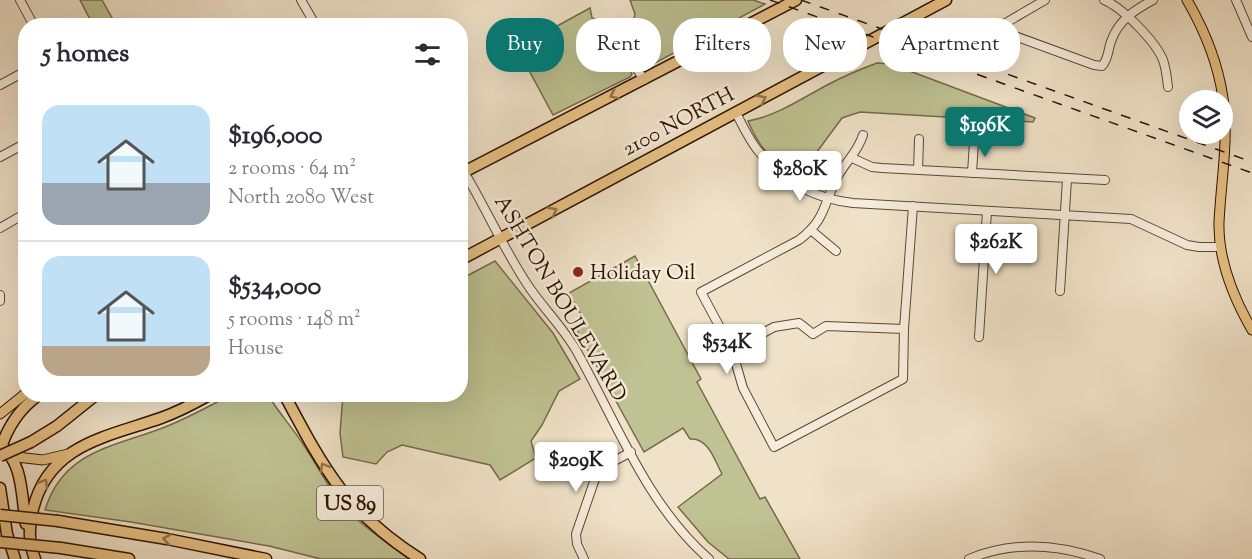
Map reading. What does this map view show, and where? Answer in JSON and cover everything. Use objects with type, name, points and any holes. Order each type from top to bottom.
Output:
[{"type":"highway","points":[[468,167],[644,80],[796,0]]},
{"type":"highway","name":"2100 NORTH","points":[[468,256],[946,0]]},
{"type":"highway","points":[[0,450],[15,418],[30,402]]},
{"type":"highway","points":[[0,450],[31,442],[57,426],[87,402]]},
{"type":"highway","points":[[29,539],[33,510],[42,486],[57,464],[70,453],[104,436],[183,402]]},
{"type":"highway","points":[[104,436],[165,417],[195,402]]},
{"type":"highway","points":[[281,402],[291,419],[308,438]]},
{"type":"highway","name":"US 89","points":[[288,402],[330,477],[351,504],[382,533],[420,559]]},
{"type":"highway","points":[[0,450],[13,457],[18,471],[29,539],[35,559]]},
{"type":"highway","points":[[1,492],[7,534],[15,559]]},
{"type":"highway","points":[[0,514],[178,541],[266,559]]},
{"type":"highway","points":[[0,542],[129,559]]},
{"type":"main road","points":[[1187,0],[1205,33],[1215,62],[1223,99],[1225,144],[1219,224],[1221,247],[1230,285],[1252,330]]},
{"type":"main road","points":[[0,414],[18,399]]},
{"type":"main road","points":[[13,457],[43,460],[70,453]]},
{"type":"street","points":[[20,0],[30,18]]},
{"type":"street","points":[[301,0],[311,18]]},
{"type":"street","points":[[1045,0],[1009,20],[1002,29],[1009,35],[1094,66],[1102,66],[1106,62],[1112,38],[1127,16],[1153,0]]},
{"type":"street","points":[[1104,0],[1127,16],[1158,51],[1163,60],[1168,87]]},
{"type":"street","points":[[1236,0],[1250,22],[1252,37]]},
{"type":"street","points":[[639,72],[644,80]]},
{"type":"street","points":[[0,85],[18,75]]},
{"type":"street","points":[[736,112],[759,153],[795,185],[811,194],[842,202],[1131,219],[1186,245],[1200,248],[1221,247]]},
{"type":"street","points":[[863,135],[852,158],[838,176],[823,213],[812,231],[701,292],[732,350],[743,388],[774,447],[903,379],[904,329],[913,206]]},
{"type":"street","points":[[918,170],[919,139]]},
{"type":"street","points":[[972,173],[974,142]]},
{"type":"street","points":[[0,157],[18,147]]},
{"type":"street","points":[[852,158],[872,167],[1105,180]]},
{"type":"street","points":[[1060,291],[1067,179]]},
{"type":"street","name":"ASHTON BOULEVARD","points":[[468,180],[525,282],[570,341],[666,513],[689,540],[710,559]]},
{"type":"street","points":[[980,337],[987,211]]},
{"type":"street","points":[[0,228],[18,218]]},
{"type":"street","points":[[812,231],[836,251]]},
{"type":"street","points":[[0,295],[0,301]]},
{"type":"street","points":[[732,350],[774,327],[799,323],[813,334],[826,326],[904,329]]},
{"type":"street","points":[[584,559],[577,544],[576,534],[594,477],[603,467],[631,452]]},
{"type":"street","points":[[969,559],[1004,549],[1039,546],[1070,550],[1101,559]]},
{"type":"green space","points":[[80,0],[102,0],[112,18],[89,18]]},
{"type":"green space","points":[[630,0],[753,0],[765,4],[739,18],[673,18],[673,53],[661,60],[661,18],[634,18],[635,14]]},
{"type":"green space","points":[[590,8],[592,18],[576,18],[576,72],[631,72],[632,74],[553,115],[530,72],[564,72],[564,22]]},
{"type":"green space","points":[[879,63],[879,72],[912,72],[1035,118],[1033,122],[860,112],[842,118],[797,179],[781,168],[768,154],[748,121],[780,111],[855,72],[867,72],[867,67]]},
{"type":"green space","points":[[635,256],[701,379],[697,382],[760,499],[765,497],[800,559],[729,559],[708,542],[678,507],[722,474],[710,451],[702,442],[690,439],[683,428],[644,452],[573,323],[580,319],[581,315],[569,293]]},
{"type":"green space","points":[[495,261],[553,333],[580,379],[559,391],[531,441],[536,458],[500,480],[490,465],[402,445],[387,452],[376,464],[343,457],[340,433],[342,402],[468,402],[468,275]]},
{"type":"green space","points":[[217,402],[273,402],[347,510],[409,559],[321,559],[269,546],[45,510],[53,490],[64,475],[78,463],[110,446],[165,427]]},
{"type":"railway","points":[[770,0],[1252,173]]},
{"type":"railway","points":[[801,0],[1252,162]]},
{"type":"place","name":"Holiday Oil","points":[[578,272]]}]
